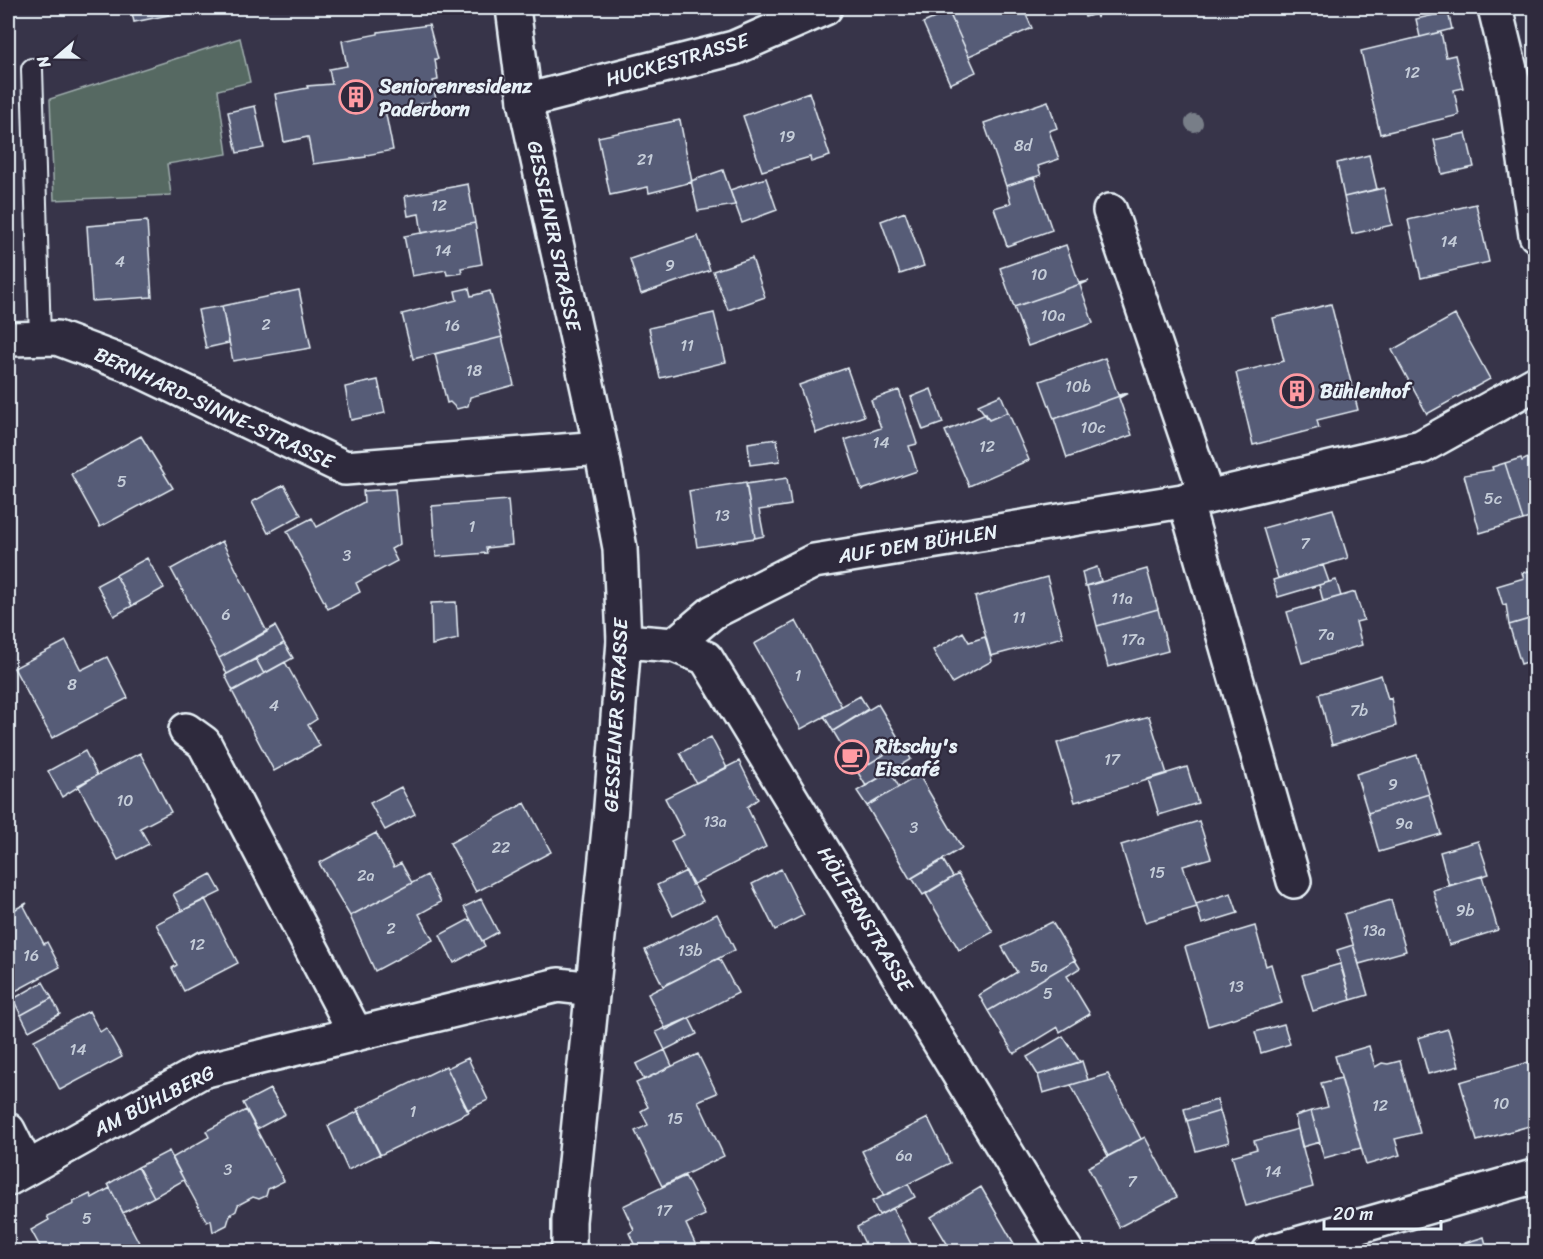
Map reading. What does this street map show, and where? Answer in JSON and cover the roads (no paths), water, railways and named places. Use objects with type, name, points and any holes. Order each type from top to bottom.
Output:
[{"type":"street","name":"GESSELNER STRASSE","points":[[513,8],[525,101],[601,448],[620,548],[624,641],[610,819],[568,1251]]},
{"type":"street","name":"HUCKESTRASSE","points":[[525,101],[734,48],[825,8]]},
{"type":"street","points":[[1495,8],[1514,86],[1536,235]]},
{"type":"street","points":[[1110,211],[1196,499],[1294,881]]},
{"type":"street","name":"BERNHARD-SINNE-STRASSE","points":[[8,339],[57,338],[129,365],[345,468],[601,448]]},
{"type":"street","name":"AUF DEM BÜHLEN","points":[[674,645],[713,612],[814,561],[1196,499],[1421,447],[1536,383]]},
{"type":"street","name":"HÖLTERNSTRASSE","points":[[624,641],[674,645],[706,658],[1067,1251]]},
{"type":"street","points":[[186,730],[204,743],[356,1034]]},
{"type":"street","name":"AM BÜHLBERG","points":[[8,1130],[17,1173],[202,1071],[558,985],[593,989]]},
{"type":"street","points":[[1269,1251],[1536,1176]]},
{"type":"lane","points":[[32,69],[40,338]]},
{"type":"place","name":"Seniorenresidenz Paderborn","points":[[356,97]]},
{"type":"place","name":"Bühlenhof","points":[[1297,391]]},
{"type":"place","name":"Ritschy's Eiscafé","points":[[852,757]]}]
